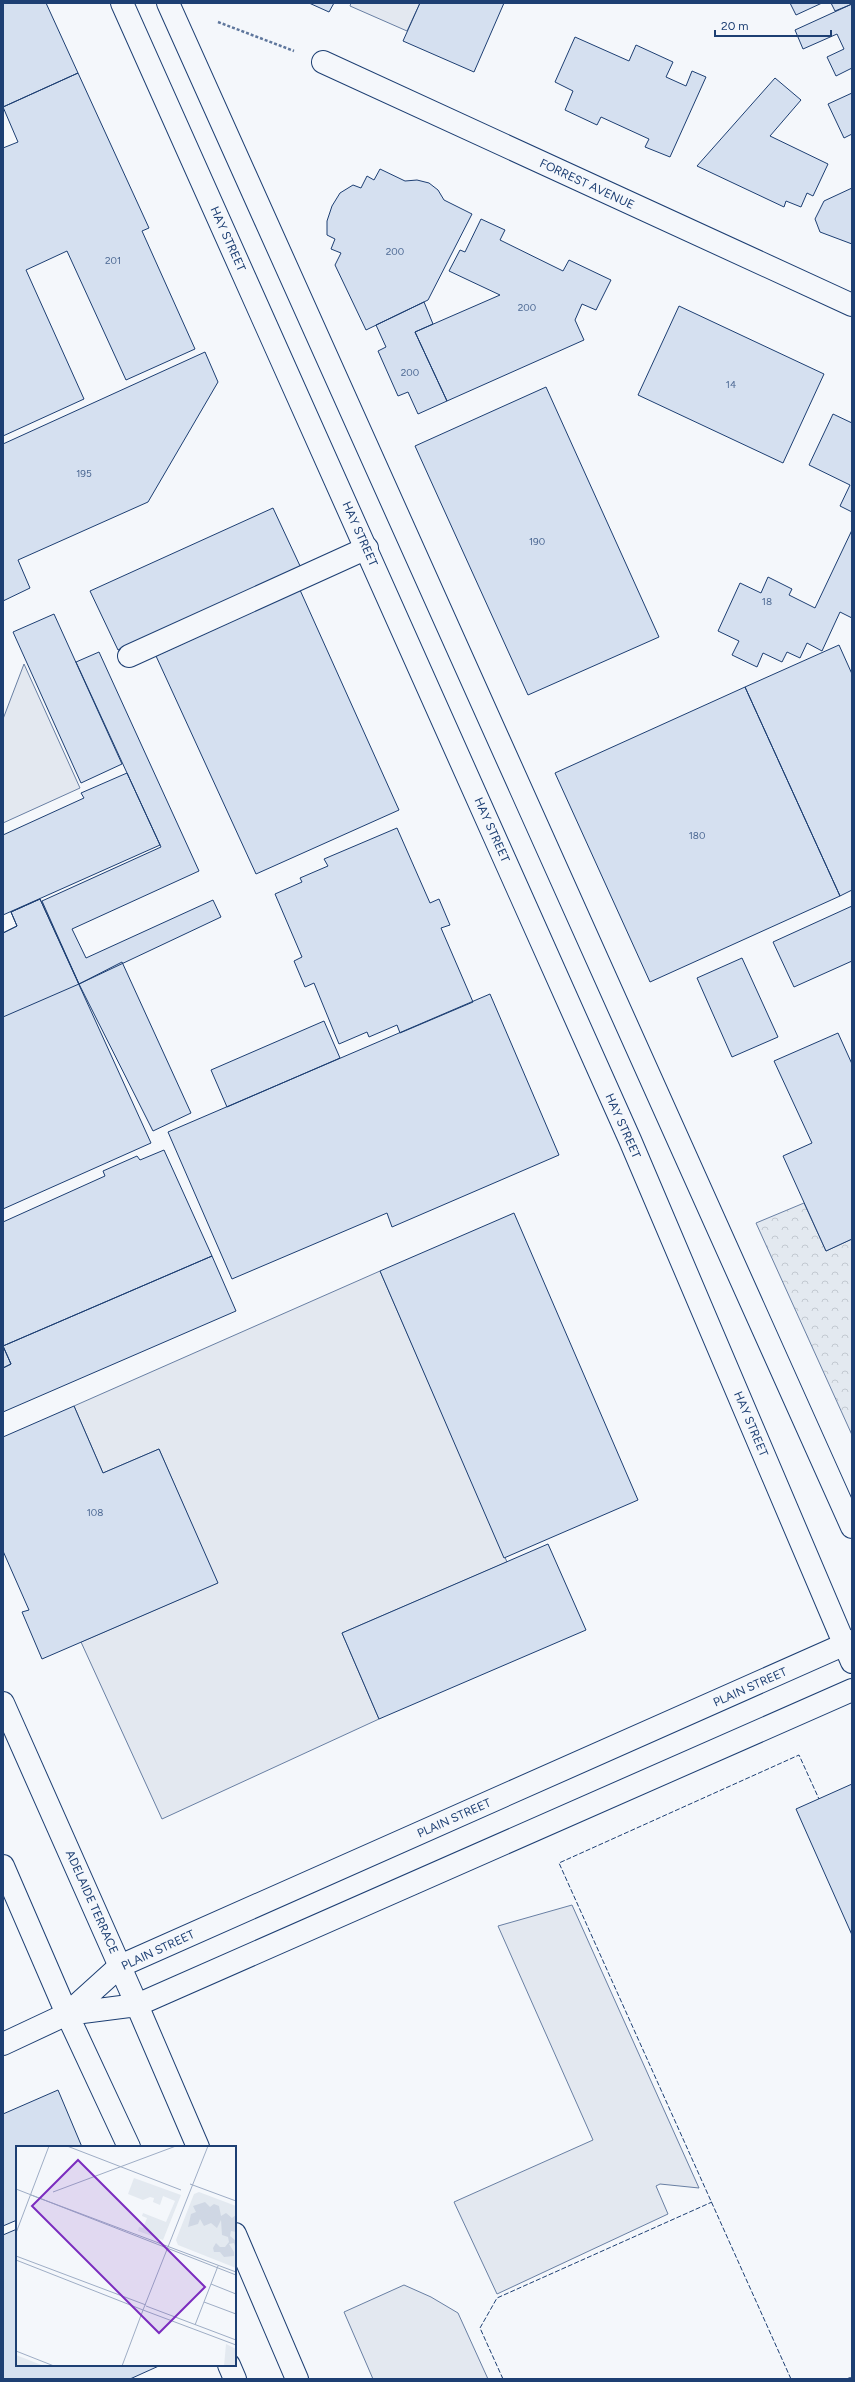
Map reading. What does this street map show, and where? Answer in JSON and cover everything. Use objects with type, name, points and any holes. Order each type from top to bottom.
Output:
[{"type":"main road","name":"HAY STREET","points":[[122,3],[367,548],[630,1140],[849,1649]]},
{"type":"main road","points":[[168,3],[852,1527]]},
{"type":"main road","name":"FORREST AVENUE","points":[[323,62],[852,306]]},
{"type":"main road","points":[[129,656],[367,548]]},
{"type":"main road","name":"PLAIN STREET","points":[[3,2044],[67,2014],[120,1966],[849,1649]]},
{"type":"main road","name":"PLAIN STREET","points":[[67,2014],[137,2005],[852,1690]]},
{"type":"main road","name":"ADELAIDE TERRACE","points":[[3,1703],[120,1966],[198,2146]]},
{"type":"main road","points":[[3,1866],[67,2014],[129,2146]]},
{"type":"main road","points":[[236,2236],[297,2379]]},
{"type":"main road","points":[[229,2366],[235,2379]]},
{"type":"path","points":[[218,22],[323,62]]},
{"type":"green space","points":[[804,1203],[826,1251],[852,1239],[852,1435],[756,1223]]},
{"type":"shaded area","points":[[351,3],[420,3],[407,31],[350,6]]},
{"type":"shaded area","points":[[24,664],[80,788],[3,823],[3,719]]},
{"type":"shaded area","points":[[380,1271],[507,1562],[342,1633],[379,1719],[162,1819],[81,1642],[217,1583],[159,1449],[103,1473],[74,1406]]},
{"type":"shaded area","points":[[572,1905],[699,2188],[660,2184],[656,2186],[668,2214],[497,2294],[454,2202],[593,2140],[498,1926]]},
{"type":"shaded area","points":[[404,2285],[431,2297],[458,2313],[488,2379],[373,2379],[344,2312]]},
{"type":"building","points":[[3,3],[46,3],[78,73],[3,107]]},
{"type":"building","points":[[309,3],[334,3],[329,12]]},
{"type":"building","points":[[420,3],[504,3],[474,72],[403,41]]},
{"type":"building","points":[[790,3],[822,3],[796,15]]},
{"type":"building","points":[[831,3],[852,3],[852,4],[835,11]]},
{"type":"building","points":[[852,4],[852,68],[836,76],[827,57],[844,49],[837,34],[803,49],[795,30]]},
{"type":"building","points":[[575,37],[629,61],[636,45],[673,62],[666,77],[686,86],[692,71],[706,77],[670,157],[645,147],[649,139],[601,117],[597,125],[565,110],[573,91],[555,82]]},
{"type":"building","points":[[78,73],[149,228],[142,231],[195,349],[126,380],[67,251],[26,270],[84,399],[3,436],[3,148],[18,142],[3,107]]},
{"type":"building","points":[[775,78],[801,100],[770,136],[828,164],[813,196],[807,193],[801,207],[786,201],[784,207],[697,166]]},
{"type":"building","points":[[852,93],[852,134],[844,138],[828,104]]},
{"type":"building","points":[[380,169],[405,181],[417,180],[429,183],[438,190],[444,200],[472,214],[428,300],[366,330],[335,265],[341,253],[331,249],[335,239],[327,235],[327,221],[332,206],[340,193],[353,185],[361,188],[367,176],[374,180]]},
{"type":"building","points":[[852,188],[852,244],[820,232],[815,219],[824,201]]},
{"type":"building","points":[[481,219],[505,230],[500,240],[563,271],[569,260],[611,280],[596,310],[582,304],[575,320],[584,340],[447,401],[415,332],[500,295],[449,271],[460,250],[465,252]]},
{"type":"building","points":[[424,302],[433,324],[415,332],[447,401],[418,414],[408,392],[398,396],[378,351],[386,347],[376,325]]},
{"type":"building","points":[[679,306],[824,374],[783,463],[638,395]]},
{"type":"building","points":[[205,352],[218,382],[148,502],[18,560],[30,588],[3,601],[3,444]]},
{"type":"building","points":[[546,387],[659,637],[528,695],[415,446]]},
{"type":"building","points":[[833,414],[852,423],[852,512],[840,506],[850,485],[809,465]]},
{"type":"building","points":[[273,508],[301,568],[118,650],[90,591]]},
{"type":"building","points":[[852,530],[852,618],[840,612],[822,651],[807,643],[800,658],[787,652],[782,662],[763,653],[757,667],[732,655],[739,641],[718,631],[740,583],[761,593],[768,577],[792,589],[789,595],[815,608]]},
{"type":"building","points":[[300,590],[399,810],[256,874],[156,656]]},
{"type":"building","points":[[54,614],[122,764],[81,783],[13,632]]},
{"type":"building","points":[[839,645],[852,674],[852,890],[840,896],[745,687]]},
{"type":"building","points":[[99,652],[199,871],[72,929],[86,958],[213,900],[221,917],[79,984],[42,901],[161,847],[76,662]]},
{"type":"building","points":[[745,687],[840,896],[650,982],[555,773]]},
{"type":"building","points":[[127,773],[160,845],[3,915],[3,835],[84,798],[81,793]]},
{"type":"building","points":[[397,828],[430,903],[439,899],[450,925],[441,928],[473,1002],[400,1033],[397,1025],[369,1037],[367,1032],[339,1044],[314,983],[305,987],[294,961],[302,957],[275,894],[302,882],[300,878],[328,866],[324,859]]},
{"type":"building","points":[[40,899],[151,1143],[3,1209],[3,933],[17,926],[11,912]]},
{"type":"building","points":[[40,899],[79,984],[3,1017],[3,933],[17,926],[11,912]]},
{"type":"building","points":[[852,906],[852,961],[794,987],[773,942]]},
{"type":"building","points":[[742,958],[778,1037],[732,1057],[697,978]]},
{"type":"building","points":[[122,962],[191,1113],[153,1131],[79,984]]},
{"type":"building","points":[[490,994],[559,1155],[392,1227],[387,1213],[232,1279],[168,1132]]},
{"type":"building","points":[[324,1021],[340,1058],[227,1107],[211,1070]]},
{"type":"building","points":[[838,1033],[852,1064],[852,1239],[826,1251],[783,1156],[812,1143],[774,1061]]},
{"type":"building","points":[[164,1150],[212,1256],[3,1346],[3,1222],[105,1176],[103,1171],[137,1156],[140,1160]]},
{"type":"building","points":[[514,1213],[638,1500],[504,1558],[380,1271]]},
{"type":"building","points":[[212,1256],[236,1311],[3,1412],[3,1368],[11,1364],[3,1346]]},
{"type":"building","points":[[3,1346],[11,1364],[3,1368]]},
{"type":"building","points":[[74,1406],[103,1473],[159,1449],[218,1583],[42,1659],[22,1612],[29,1610],[3,1551],[3,1437]]},
{"type":"building","points":[[548,1544],[586,1630],[379,1719],[342,1633]]},
{"type":"building","points":[[852,1784],[852,1935],[796,1809]]},
{"type":"building","points":[[58,2090],[82,2146],[16,2146],[16,2220],[3,2226],[3,2114]]},
{"type":"building","points":[[16,2229],[16,2366],[159,2366],[130,2379],[3,2379],[3,2235]]},
{"type":"fence","points":[[791,2379],[559,1863],[799,1755],[819,1799]]},
{"type":"fence","points":[[503,2379],[480,2328],[497,2298],[712,2202]]},
{"type":"fence","points":[[846,2379],[852,2377]]}]
